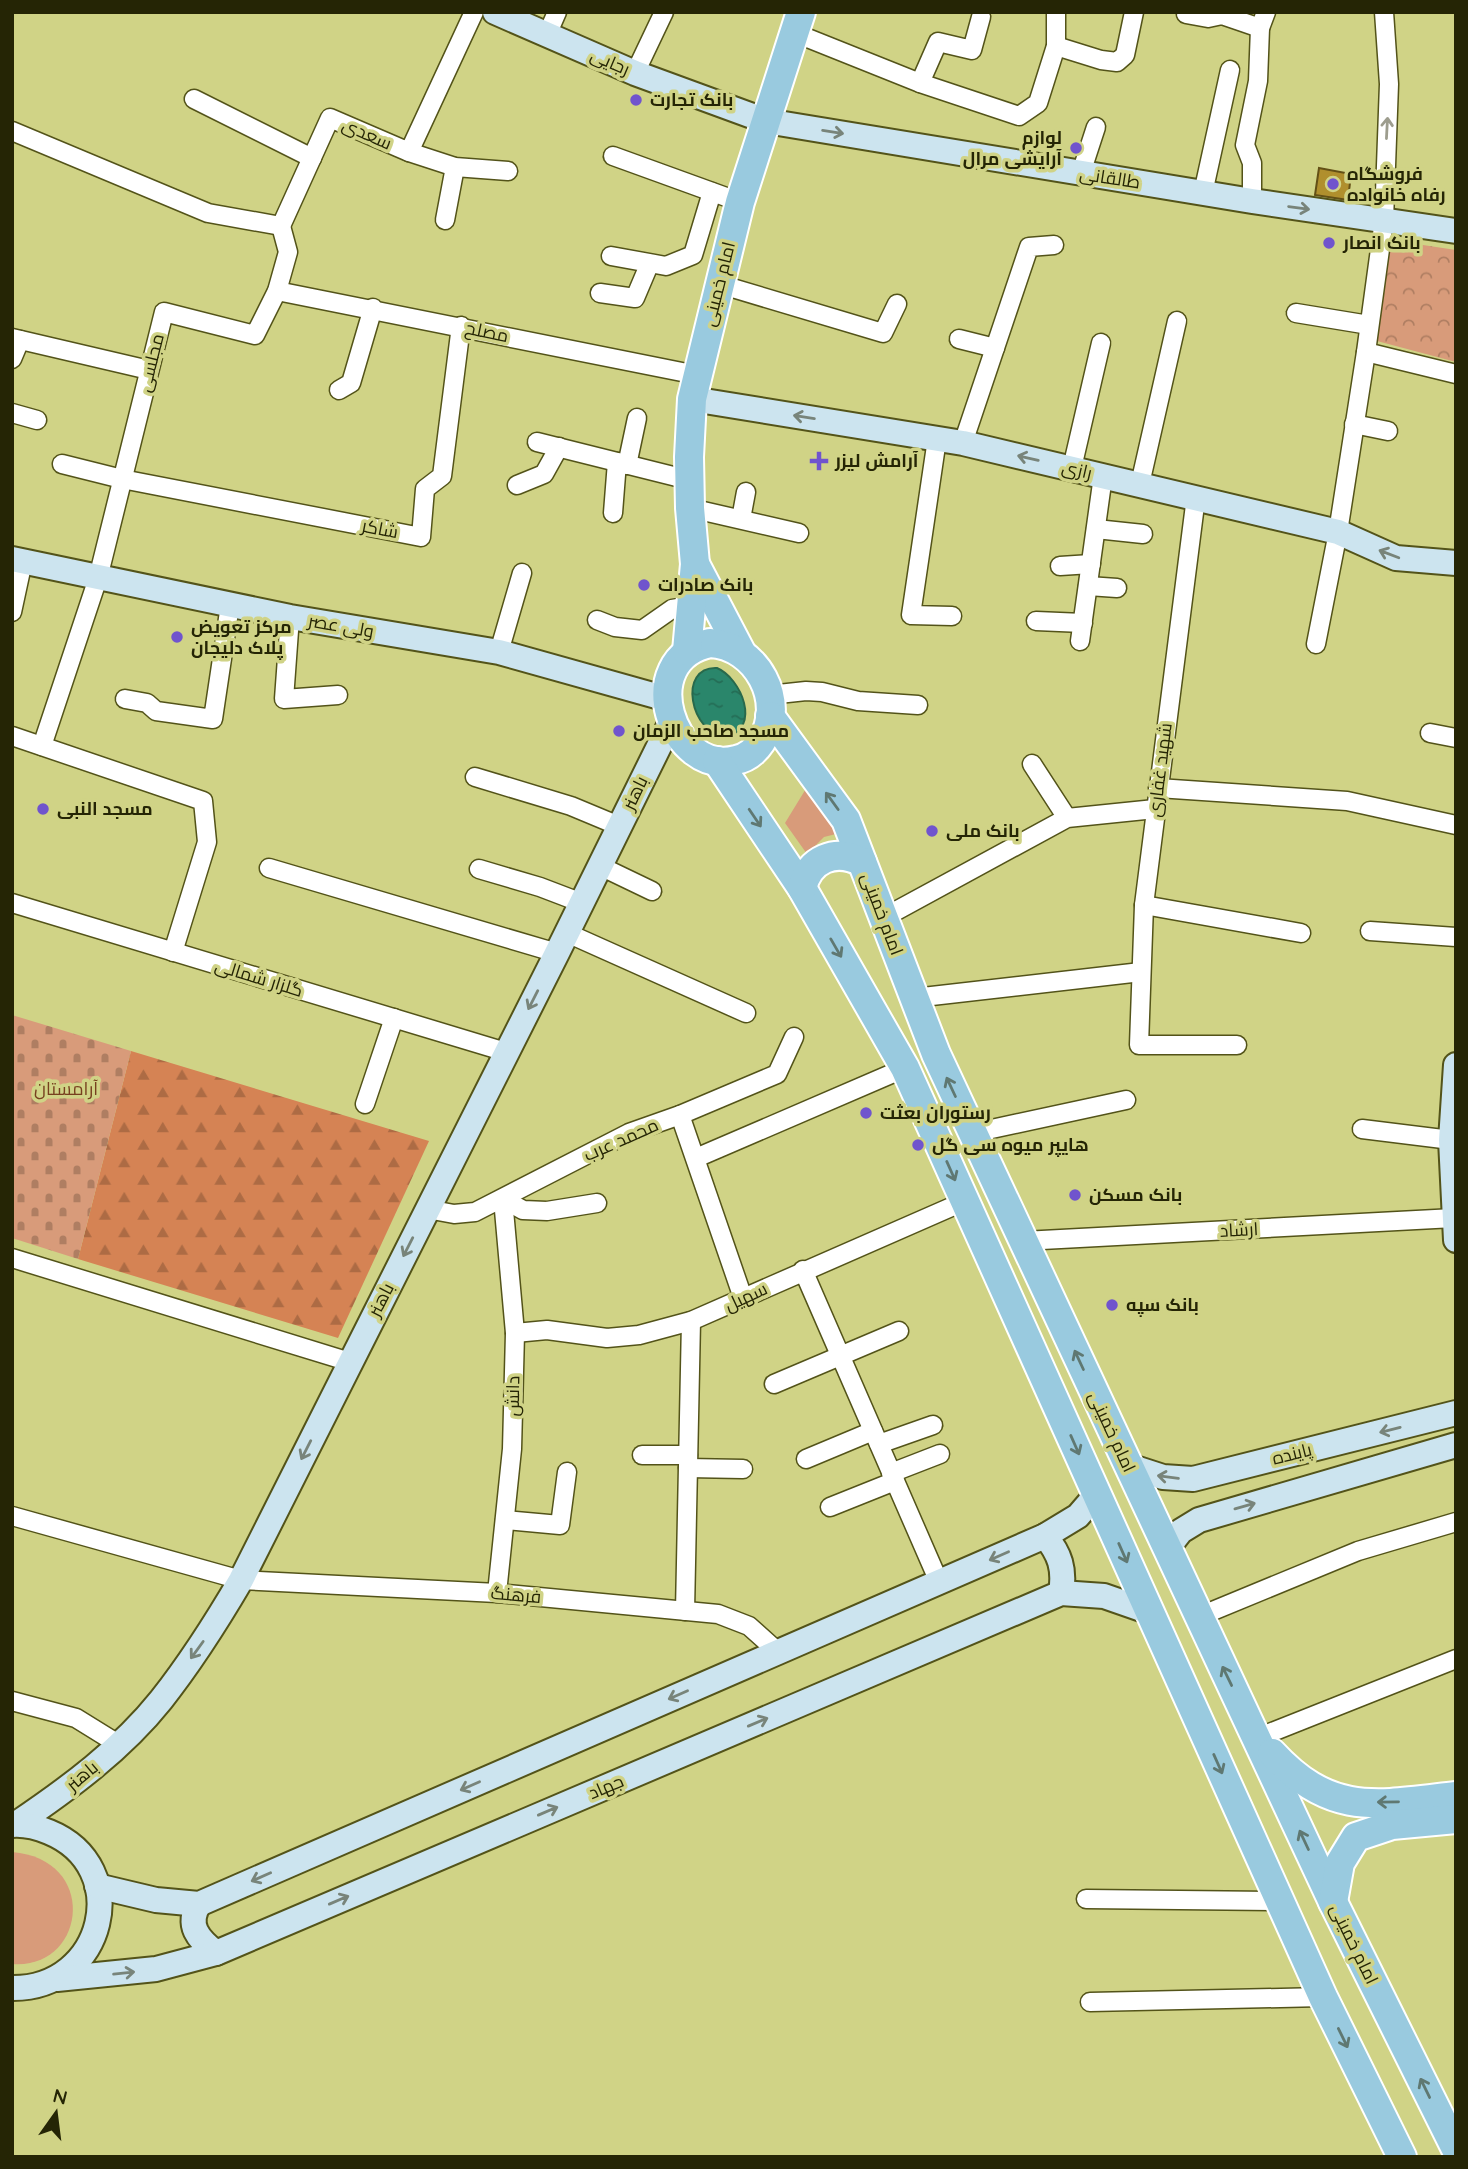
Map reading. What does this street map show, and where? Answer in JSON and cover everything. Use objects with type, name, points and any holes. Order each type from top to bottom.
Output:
[{"type":"main road","name":"رجایی","points":[[495,12],[635,73],[766,121]]},
{"type":"main road","name":"امام خمینی","points":[[687,651],[695,564],[690,494],[694,387],[740,202],[798,23]]},
{"type":"main road","name":"طالقانی","points":[[766,121],[1252,201],[1456,231]]},
{"type":"main road","name":"رازی","points":[[694,387],[963,443],[1196,497],[1338,532],[1396,558],[1456,563]]},
{"type":"main road","name":"ولی عصر","points":[[18,560],[290,617],[499,652],[670,709]]},
{"type":"main road","name":"امام خمینی","points":[[695,564],[741,652]]},
{"type":"main road","points":[[710,643],[721,643],[741,652],[756,667],[770,706],[765,737],[750,754],[728,762],[706,758],[688,746],[670,709],[669,678],[673,668],[687,651],[710,643]]},
{"type":"main road","name":"امام خمینی","points":[[770,706],[846,820],[936,1054],[1333,1902],[1456,2149]]},
{"type":"main road","name":"باهنر","points":[[14,1825],[68,1788],[160,1702],[209,1634],[241,1580],[600,866],[670,709]]},
{"type":"main road","points":[[717,761],[802,888],[905,1068],[1324,1997],[1402,2157]]},
{"type":"main road","points":[[802,888],[804,877],[810,868],[829,856],[841,855],[862,862]]},
{"type":"main road","points":[[1455,1229],[1453,1128],[1456,1065]]},
{"type":"main road","name":"پاینده","points":[[1129,1466],[1163,1477],[1194,1479],[1456,1413]]},
{"type":"main road","name":"پاینده","points":[[1167,1549],[1181,1531],[1199,1520],[1456,1445]]},
{"type":"main road","points":[[97,1886],[156,1900],[199,1904],[1045,1536],[1078,1516],[1097,1494]]},
{"type":"main road","points":[[1045,1536],[1055,1548],[1061,1562],[1063,1577],[1060,1593]]},
{"type":"main road","name":"جهاد","points":[[12,1988],[31,1988],[57,1979],[156,1969],[216,1953],[1060,1593],[1104,1595],[1150,1612]]},
{"type":"main road","points":[[1257,1738],[1291,1774],[1313,1789],[1345,1801],[1389,1803],[1456,1796]]},
{"type":"main road","points":[[1345,1801],[1338,1819],[1344,1831],[1356,1837]]},
{"type":"main road","points":[[1333,1902],[1340,1863],[1356,1837],[1392,1825],[1456,1819]]},
{"type":"main road","points":[[14,1825],[38,1827],[60,1836],[77,1850],[91,1869],[97,1886],[100,1913],[93,1939],[78,1962],[57,1979]]},
{"type":"main road","points":[[199,1904],[193,1914],[194,1926],[204,1944],[216,1953]]},
{"type":"street","name":"سعدی","points":[[281,226],[330,118],[409,152],[474,12]]},
{"type":"street","points":[[547,35],[558,12]]},
{"type":"street","points":[[635,73],[664,12]]},
{"type":"street","points":[[798,23],[920,83],[1019,116],[1038,103],[1056,46],[1056,12]]},
{"type":"street","points":[[1056,46],[1101,60],[1117,62],[1125,55],[1134,12]]},
{"type":"street","points":[[1316,644],[1338,532],[1384,220],[1390,84],[1384,12]]},
{"type":"street","points":[[1186,14],[1208,18],[1222,15],[1263,20],[1258,81],[1245,145],[1252,163],[1252,201]]},
{"type":"street","points":[[920,83],[938,42],[972,50],[981,17]]},
{"type":"street","points":[[1203,193],[1230,70]]},
{"type":"street","points":[[194,99],[312,158]]},
{"type":"street","points":[[1081,173],[1097,127]]},
{"type":"street","points":[[12,131],[208,213],[281,226]]},
{"type":"street","points":[[409,152],[456,167],[508,171]]},
{"type":"street","points":[[614,156],[740,202]]},
{"type":"street","points":[[445,220],[456,167]]},
{"type":"street","points":[[611,256],[666,266],[694,255],[712,192]]},
{"type":"street","name":"مجلسی","points":[[41,746],[98,578],[164,312],[255,335],[277,291],[288,252],[281,226]]},
{"type":"street","points":[[963,443],[1029,247],[1054,245]]},
{"type":"street","points":[[600,293],[635,298],[649,265]]},
{"type":"street","points":[[719,284],[883,333],[897,304]]},
{"type":"street","name":"مصلح","points":[[277,291],[461,326],[694,387]]},
{"type":"street","points":[[339,390],[351,383],[373,308]]},
{"type":"street","points":[[1296,313],[1370,325]]},
{"type":"street","points":[[1140,484],[1177,321]]},
{"type":"street","name":"شاکر","points":[[122,479],[421,537],[425,489],[442,476],[461,326]]},
{"type":"street","points":[[12,359],[16,339],[149,370]]},
{"type":"street","points":[[959,340],[995,348]]},
{"type":"street","points":[[1072,468],[1101,343]]},
{"type":"street","points":[[1366,352],[1456,374]]},
{"type":"street","points":[[12,413],[37,420]]},
{"type":"street","points":[[613,513],[622,463],[636,418]]},
{"type":"street","points":[[1354,424],[1388,431]]},
{"type":"street","points":[[937,439],[911,615],[952,616]]},
{"type":"street","points":[[537,442],[622,463],[741,519],[799,533]]},
{"type":"street","points":[[517,485],[544,474],[559,447]]},
{"type":"street","points":[[62,464],[122,479]]},
{"type":"street","points":[[1036,621],[1082,633],[1103,476]]},
{"type":"street","points":[[741,519],[746,492]]},
{"type":"street","name":"شهید غفاری","points":[[1196,497],[1144,905],[1139,1045],[1237,1045]]},
{"type":"street","points":[[1096,529],[1143,534]]},
{"type":"street","points":[[12,612],[18,560]]},
{"type":"street","points":[[1060,566],[1091,564]]},
{"type":"street","points":[[499,652],[522,573]]},
{"type":"street","points":[[1088,586],[1117,588]]},
{"type":"street","points":[[125,699],[147,703],[156,711],[213,719],[230,605]]},
{"type":"street","points":[[597,620],[615,627],[642,630],[672,609],[690,606]]},
{"type":"street","points":[[290,617],[284,699],[338,695]]},
{"type":"street","points":[[770,706],[806,691],[858,701],[918,705]]},
{"type":"street","points":[[1430,733],[1456,738]]},
{"type":"street","points":[[12,736],[203,801],[207,842],[173,952]]},
{"type":"street","points":[[1032,764],[1067,818]]},
{"type":"street","points":[[475,777],[571,806],[619,826]]},
{"type":"street","points":[[1158,789],[1347,801],[1456,825]]},
{"type":"street","points":[[883,918],[1067,818],[1155,809]]},
{"type":"street","points":[[600,866],[653,891]]},
{"type":"street","points":[[269,868],[562,943],[746,1013]]},
{"type":"street","points":[[480,869],[582,902]]},
{"type":"street","name":"گلزار شمالی","points":[[12,903],[506,1052]]},
{"type":"street","points":[[1144,905],[1301,933]]},
{"type":"street","points":[[1370,931],[1456,937]]},
{"type":"street","points":[[914,998],[1141,972]]},
{"type":"street","points":[[365,1104],[394,1018]]},
{"type":"street","name":"محمد عرب","points":[[427,1209],[454,1214],[475,1212],[629,1133],[680,1115],[777,1074],[794,1037]]},
{"type":"street","points":[[696,1158],[905,1068]]},
{"type":"street","points":[[973,1133],[1126,1101]]},
{"type":"street","points":[[680,1115],[743,1298]]},
{"type":"street","points":[[1362,1129],[1453,1128]]},
{"type":"street","points":[[503,1199],[523,1210],[547,1211],[597,1203]]},
{"type":"street","name":"دانش","points":[[497,1593],[512,1449],[515,1333],[503,1199]]},
{"type":"street","name":"سهیل","points":[[515,1333],[547,1330],[607,1338],[639,1335],[691,1321],[965,1201]]},
{"type":"street","name":"ارشاد","points":[[1023,1241],[1455,1229]]},
{"type":"street","points":[[12,1258],[351,1362]]},
{"type":"street","points":[[803,1270],[939,1582]]},
{"type":"street","points":[[685,1611],[691,1321]]},
{"type":"street","points":[[774,1384],[899,1331]]},
{"type":"street","points":[[806,1459],[876,1438],[933,1425]]},
{"type":"street","points":[[830,1507],[940,1454]]},
{"type":"street","points":[[642,1455],[743,1469]]},
{"type":"street","points":[[505,1520],[560,1525],[567,1472]]},
{"type":"street","name":"فرهنگ","points":[[12,1516],[241,1580],[497,1593],[719,1614],[749,1626],[778,1652]]},
{"type":"street","points":[[1198,1617],[1358,1551],[1456,1522]]},
{"type":"street","points":[[1257,1738],[1456,1659]]},
{"type":"street","points":[[12,1701],[76,1718],[118,1744]]},
{"type":"street","points":[[1086,1899],[1280,1900]]},
{"type":"street","points":[[1090,2002],[1324,1997]]},
{"type":"green space","points":[[1390,240],[1456,250],[1456,362],[1377,341]]},
{"type":"green space","points":[[807,787],[840,833],[824,837],[807,854],[785,823]]},
{"type":"green space","name":"آرامستان","points":[[12,1015],[131,1051],[78,1259],[12,1238]]},
{"type":"green space","points":[[131,1051],[429,1141],[338,1338],[78,1259]]},
{"type":"green space","points":[[12,1852],[40,1859],[60,1873],[70,1892],[73,1913],[68,1933],[56,1950],[37,1961],[12,1964]]},
{"type":"water","points":[[717,668],[734,682],[744,703],[743,724],[737,732],[726,737],[714,733],[704,725],[693,701],[696,678],[704,670]]},
{"type":"building","name":"فروشگاه رفاه خانواده","points":[[1319,168],[1351,174],[1348,200],[1315,195]]},
{"type":"place","name":"بانک تجارت","points":[[636,100]]},
{"type":"place","name":"لوازم آرایشی مرال","points":[[1076,148]]},
{"type":"place","name":"فروشگاه رفاه خانواده","points":[[1333,184]]},
{"type":"place","name":"بانک انصار","points":[[1329,243]]},
{"type":"place","name":"آرامش لیزر","points":[[819,461]]},
{"type":"place","name":"بانک صادرات","points":[[644,585]]},
{"type":"place","name":"مرکز تعویض پلاک دلیجان","points":[[177,637]]},
{"type":"place","name":"مسجد صاحب الزمان","points":[[619,731]]},
{"type":"place","name":"مسجد النبی","points":[[43,809]]},
{"type":"place","name":"بانک ملی","points":[[932,831]]},
{"type":"place","name":"رستوران بعثت","points":[[866,1113]]},
{"type":"place","name":"هایپر میوه سی گل","points":[[918,1145]]},
{"type":"place","name":"بانک مسکن","points":[[1075,1195]]},
{"type":"place","name":"بانک سپه","points":[[1112,1305]]}]
